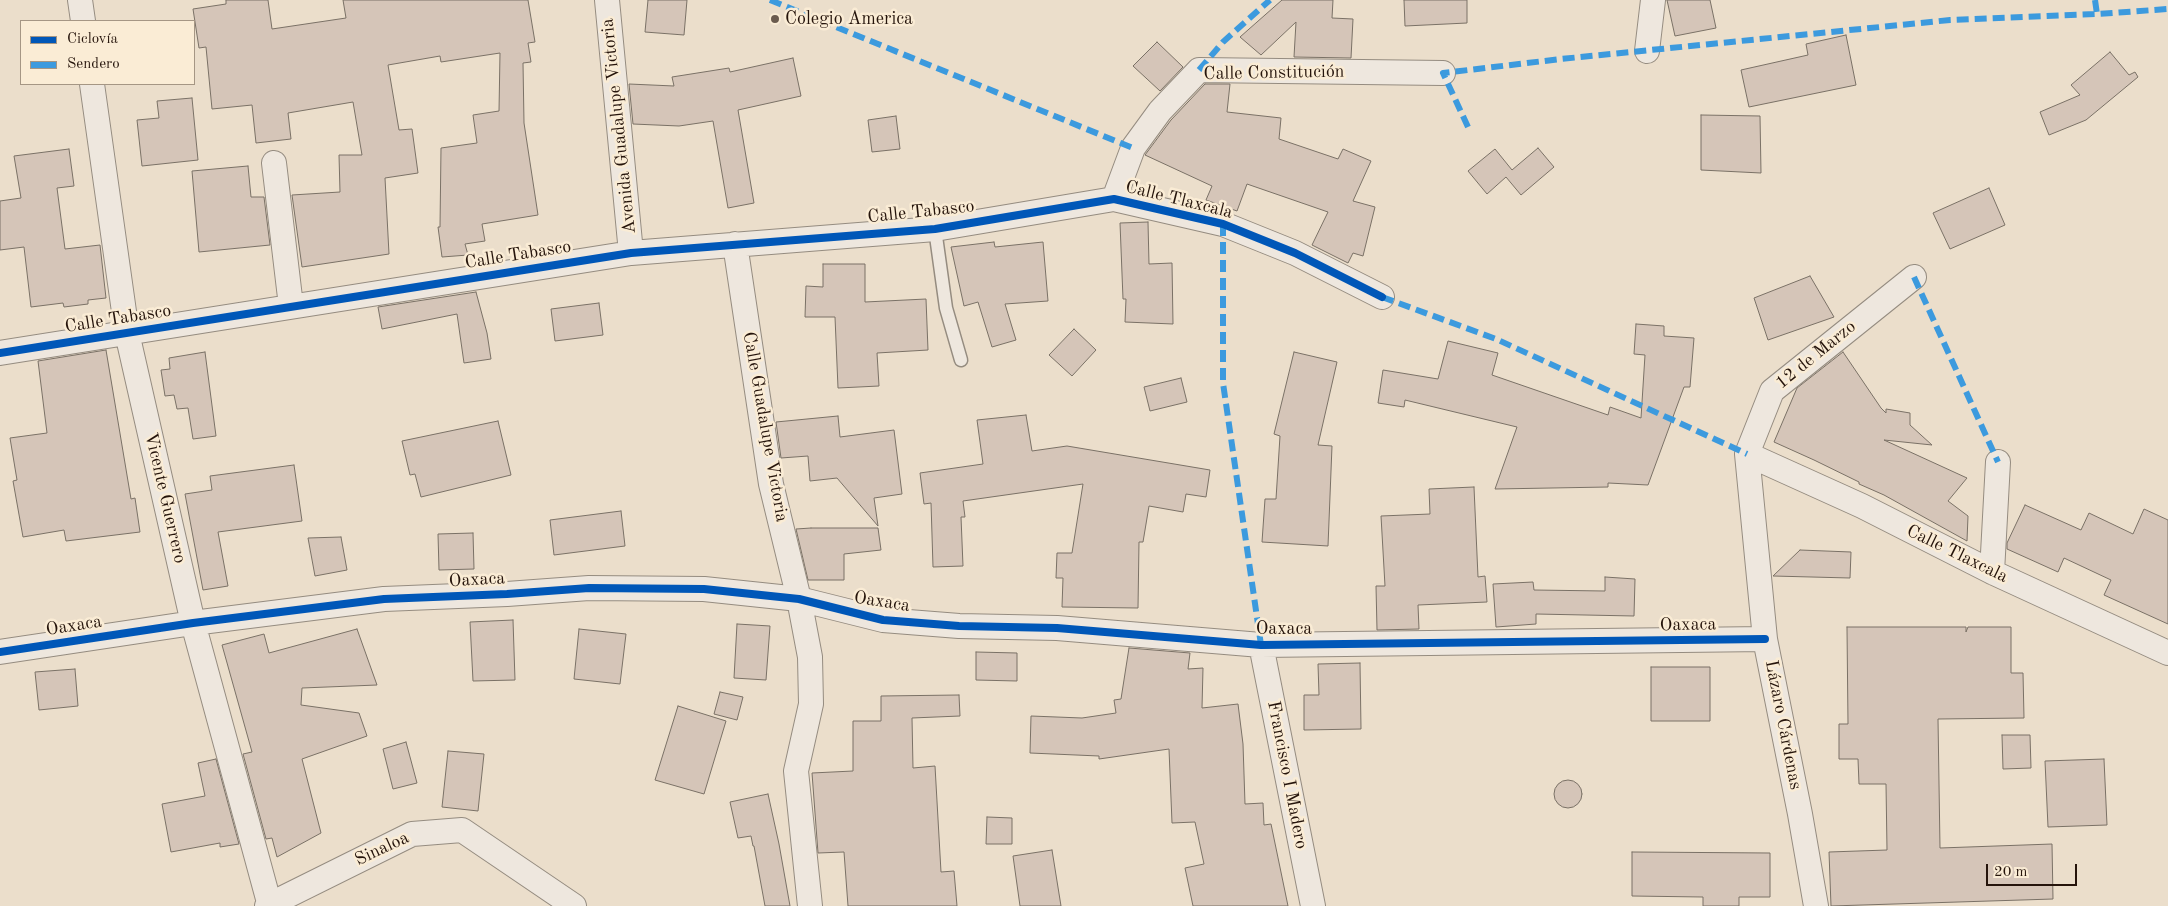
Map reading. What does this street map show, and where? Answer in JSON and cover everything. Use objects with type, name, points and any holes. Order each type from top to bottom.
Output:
[{"type":"street","points":[[80,0],[83,20]]},
{"type":"street","name":"Avenida Guadalupe Victoria","points":[[607,0],[631,252]]},
{"type":"street","points":[[1647,50],[1653,0]]},
{"type":"street","name":"Calle Constitución","points":[[1114,199],[1133,148],[1160,111],[1198,70],[1443,73]]},
{"type":"street","name":"Vicente Guerrero","points":[[92,85],[127,333],[193,622],[269,905]]},
{"type":"street","points":[[274,163],[291,306]]},
{"type":"street","name":"Calle Tlaxcala","points":[[1044,210],[1114,199],[1223,224],[1296,253],[1382,297]]},
{"type":"street","name":"Calle Tabasco","points":[[0,353],[631,252],[935,229],[1044,210]]},
{"type":"street","name":"Calle Guadalupe Victoria","points":[[735,244],[771,484],[799,599],[810,657],[811,704],[796,771],[810,906]]},
{"type":"street","name":"12 de Marzo","points":[[1747,454],[1772,391],[1914,277]]},
{"type":"street","name":"Calle Tlaxcala","points":[[1747,454],[1862,506],[1992,572],[2168,653]]},
{"type":"street","name":"Lázaro Cárdenas","points":[[1747,454],[1765,639],[1800,814],[1816,906]]},
{"type":"street","points":[[1992,572],[1998,462]]},
{"type":"street","name":"Oaxaca","points":[[0,652],[193,622],[384,599],[507,594],[589,588],[704,589],[799,599],[883,620],[959,626],[1057,628],[1261,645],[1765,639]]},
{"type":"street","name":"Francisco I Madero","points":[[1261,645],[1313,906]]},
{"type":"street","name":"Sinaloa","points":[[269,905],[412,834],[462,830],[574,906]]},
{"type":"lane","points":[[935,229],[946,308],[961,360]]},
{"type":"building","points":[[226,0],[268,0],[272,29],[346,18],[343,0],[528,0],[535,42],[528,43],[531,62],[523,63],[524,123],[538,215],[482,224],[485,241],[465,244],[468,255],[442,257],[438,227],[440,227],[441,148],[477,143],[473,115],[499,111],[500,53],[441,62],[440,56],[388,65],[399,130],[412,129],[418,173],[385,178],[389,254],[302,267],[292,195],[340,192],[339,155],[362,155],[353,102],[288,113],[291,139],[256,143],[252,105],[212,109],[206,47],[199,48],[193,9],[226,4]]},
{"type":"building","points":[[648,0],[687,0],[684,35],[645,32]]},
{"type":"building","points":[[1282,0],[1333,0],[1332,18],[1353,19],[1351,58],[1294,57],[1296,22],[1261,55],[1240,37]]},
{"type":"building","points":[[1404,0],[1467,0],[1467,23],[1405,26]]},
{"type":"building","points":[[1667,0],[1710,0],[1716,28],[1675,36]]},
{"type":"building","points":[[1846,35],[1856,85],[1749,107],[1741,70],[1808,55],[1806,44]]},
{"type":"building","points":[[1157,42],[1183,67],[1160,91],[1133,66]]},
{"type":"building","points":[[2110,52],[2129,75],[2135,72],[2138,77],[2086,120],[2049,135],[2040,112],[2080,95],[2071,85]]},
{"type":"building","points":[[793,58],[801,96],[738,110],[754,203],[728,208],[713,121],[679,126],[633,124],[629,84],[674,86],[672,77],[729,68],[730,72]]},
{"type":"building","points":[[1205,84],[1230,84],[1227,112],[1281,118],[1279,139],[1338,159],[1343,149],[1371,161],[1353,201],[1375,207],[1363,256],[1353,253],[1348,263],[1312,245],[1328,212],[1247,184],[1237,211],[1206,200],[1212,186],[1145,155],[1171,120]]},
{"type":"building","points":[[192,98],[198,160],[142,166],[137,120],[159,118],[157,101]]},
{"type":"building","points":[[1701,115],[1760,116],[1761,173],[1701,170]]},
{"type":"building","points":[[896,116],[900,149],[872,152],[868,120]]},
{"type":"building","points":[[1538,148],[1554,167],[1521,195],[1506,177],[1487,194],[1468,171],[1495,149],[1512,170]]},
{"type":"building","points":[[69,149],[74,186],[57,188],[65,249],[100,245],[106,298],[88,300],[88,304],[64,307],[63,303],[31,307],[24,247],[0,250],[0,201],[21,198],[14,156]]},
{"type":"building","points":[[248,166],[251,197],[264,197],[270,245],[199,252],[192,171]]},
{"type":"building","points":[[1989,188],[2005,225],[1950,249],[1933,213]]},
{"type":"building","points":[[1148,222],[1149,264],[1172,263],[1173,324],[1125,322],[1126,299],[1123,299],[1120,223]]},
{"type":"building","points":[[994,242],[995,247],[1043,242],[1048,301],[1005,304],[1016,340],[992,347],[978,302],[964,306],[951,247]]},
{"type":"building","points":[[823,264],[865,264],[865,302],[926,299],[928,350],[877,353],[879,386],[838,388],[835,317],[805,317],[806,286],[823,287]]},
{"type":"building","points":[[1810,276],[1834,317],[1768,340],[1754,298]]},
{"type":"building","points":[[476,292],[487,333],[491,359],[464,363],[457,314],[382,329],[378,307]]},
{"type":"building","points":[[599,303],[603,335],[555,341],[551,309]]},
{"type":"building","points":[[1636,324],[1664,326],[1664,336],[1694,338],[1690,387],[1684,387],[1648,485],[1608,483],[1608,487],[1495,489],[1517,427],[1405,400],[1404,407],[1378,403],[1383,370],[1438,379],[1448,341],[1498,353],[1492,375],[1608,415],[1610,407],[1641,418],[1645,355],[1634,354]]},
{"type":"building","points":[[1074,329],[1096,350],[1072,376],[1049,355]]},
{"type":"building","points":[[106,350],[131,499],[135,498],[140,532],[66,541],[64,530],[23,537],[13,481],[17,480],[10,438],[47,433],[38,361]]},
{"type":"building","points":[[205,352],[216,436],[193,439],[188,408],[177,409],[174,395],[165,396],[161,370],[170,369],[169,358]]},
{"type":"building","points":[[1294,352],[1337,362],[1318,445],[1332,446],[1328,546],[1262,542],[1265,499],[1276,499],[1280,436],[1274,434]]},
{"type":"building","points":[[1843,352],[1881,408],[1886,413],[1886,409],[1910,413],[1910,425],[1932,445],[1884,440],[1967,478],[1948,501],[1968,516],[1967,541],[1884,495],[1859,484],[1859,482],[1774,442],[1797,388]]},
{"type":"building","points":[[1181,378],[1187,402],[1150,411],[1144,387]]},
{"type":"building","points":[[1026,415],[1032,451],[1067,446],[1210,470],[1206,497],[1186,494],[1183,512],[1149,506],[1143,542],[1139,542],[1138,608],[1062,607],[1063,578],[1056,578],[1057,553],[1072,553],[1083,484],[963,501],[965,517],[961,517],[963,566],[933,567],[931,503],[924,504],[920,473],[983,464],[977,420]]},
{"type":"building","points":[[838,416],[840,437],[894,430],[902,494],[874,498],[878,526],[837,478],[810,481],[808,456],[781,458],[776,422]]},
{"type":"building","points":[[498,421],[511,475],[421,497],[415,474],[410,475],[402,441]]},
{"type":"building","points":[[294,465],[302,521],[218,532],[228,586],[203,590],[185,494],[212,490],[210,476]]},
{"type":"building","points":[[1474,487],[1478,577],[1485,576],[1487,602],[1418,605],[1419,629],[1377,630],[1376,586],[1385,586],[1381,516],[1430,514],[1429,489]]},
{"type":"building","points":[[2025,505],[2081,530],[2089,513],[2133,534],[2144,509],[2168,520],[2168,624],[2104,595],[2111,580],[2064,558],[2058,572],[2007,549],[2007,543]]},
{"type":"building","points":[[621,511],[625,546],[554,555],[550,520]]},
{"type":"building","points":[[878,528],[881,550],[844,554],[844,580],[808,580],[796,529]]},
{"type":"building","points":[[473,533],[474,569],[439,570],[438,534]]},
{"type":"building","points":[[341,537],[347,570],[315,576],[308,538]]},
{"type":"building","points":[[1800,550],[1851,552],[1850,578],[1773,576]]},
{"type":"building","points":[[1605,577],[1635,579],[1634,616],[1536,614],[1536,624],[1496,627],[1493,584],[1533,582],[1534,590],[1605,591]]},
{"type":"building","points":[[513,620],[515,680],[473,681],[470,622]]},
{"type":"building","points":[[737,624],[770,626],[766,680],[734,678]]},
{"type":"building","points":[[1847,627],[1966,627],[1966,632],[1968,627],[2011,627],[2011,673],[2023,673],[2024,718],[1938,719],[1940,848],[2052,844],[2053,899],[1831,906],[1829,852],[1887,850],[1886,784],[1859,784],[1858,759],[1839,759],[1839,724],[1848,724]]},
{"type":"building","points":[[357,629],[377,685],[302,688],[301,705],[359,713],[367,736],[302,759],[321,833],[277,857],[272,838],[266,839],[243,754],[252,752],[222,645],[264,634],[269,653]]},
{"type":"building","points":[[579,629],[626,634],[620,684],[574,679]]},
{"type":"building","points":[[1129,648],[1190,653],[1188,669],[1203,668],[1202,708],[1238,704],[1243,744],[1245,804],[1263,803],[1264,825],[1271,824],[1288,906],[1193,906],[1185,868],[1204,864],[1195,822],[1172,823],[1169,749],[1099,759],[1099,756],[1030,753],[1031,716],[1082,718],[1116,713],[1114,700],[1121,699]]},
{"type":"building","points":[[976,652],[1017,653],[1017,681],[976,680]]},
{"type":"building","points":[[1360,663],[1361,729],[1304,730],[1304,695],[1319,695],[1318,664]]},
{"type":"building","points":[[1651,667],[1710,667],[1710,721],[1651,721]]},
{"type":"building","points":[[75,669],[78,706],[39,710],[35,672]]},
{"type":"building","points":[[720,692],[743,697],[737,720],[714,714]]},
{"type":"building","points":[[959,695],[960,716],[912,718],[913,768],[935,766],[941,872],[954,871],[957,906],[848,906],[844,852],[818,853],[812,773],[853,771],[853,721],[881,721],[881,696]]},
{"type":"building","points":[[678,706],[726,721],[704,794],[655,780]]},
{"type":"building","points":[[2002,735],[2030,735],[2031,768],[2003,769]]},
{"type":"building","points":[[406,742],[417,783],[393,789],[383,749]]},
{"type":"building","points":[[448,751],[484,754],[478,811],[442,807]]},
{"type":"building","points":[[216,759],[239,844],[220,847],[220,843],[171,852],[162,804],[205,796],[198,763]]},
{"type":"building","points":[[2104,759],[2107,825],[2048,827],[2045,761]]},
{"type":"building","points":[[1568,780],[1578,784],[1582,794],[1578,804],[1568,808],[1558,804],[1554,794],[1558,784]]},
{"type":"building","points":[[768,794],[790,906],[765,906],[751,836],[738,838],[730,802]]},
{"type":"building","points":[[987,817],[1012,818],[1012,844],[986,844]]},
{"type":"building","points":[[1052,850],[1061,906],[1020,906],[1013,856]]},
{"type":"building","points":[[1632,852],[1770,853],[1770,897],[1739,897],[1739,906],[1703,906],[1703,897],[1632,896]]},
{"type":"marked path","points":[[770,0],[1133,148]]},
{"type":"marked path","points":[[1199,70],[1223,42],[1270,0]]},
{"type":"marked path","points":[[2095,0],[2097,14]]},
{"type":"marked path","points":[[1468,127],[1443,73],[1561,59],[1950,20],[2168,9]]},
{"type":"marked path","points":[[1223,224],[1223,383],[1261,645]]},
{"type":"marked path","points":[[1914,277],[1998,462]]},
{"type":"marked path","points":[[1382,297],[1496,339],[1747,454]]},
{"type":"cycle path","points":[[0,353],[631,253],[935,229],[1114,199],[1223,224],[1295,253],[1382,297]]},
{"type":"cycle path","points":[[0,652],[193,623],[384,599],[507,594],[589,588],[704,589],[799,599],[883,620],[959,626],[1057,628],[1261,645],[1765,639]]},
{"type":"place","name":"Colegio America","points":[[775,19]]}]
